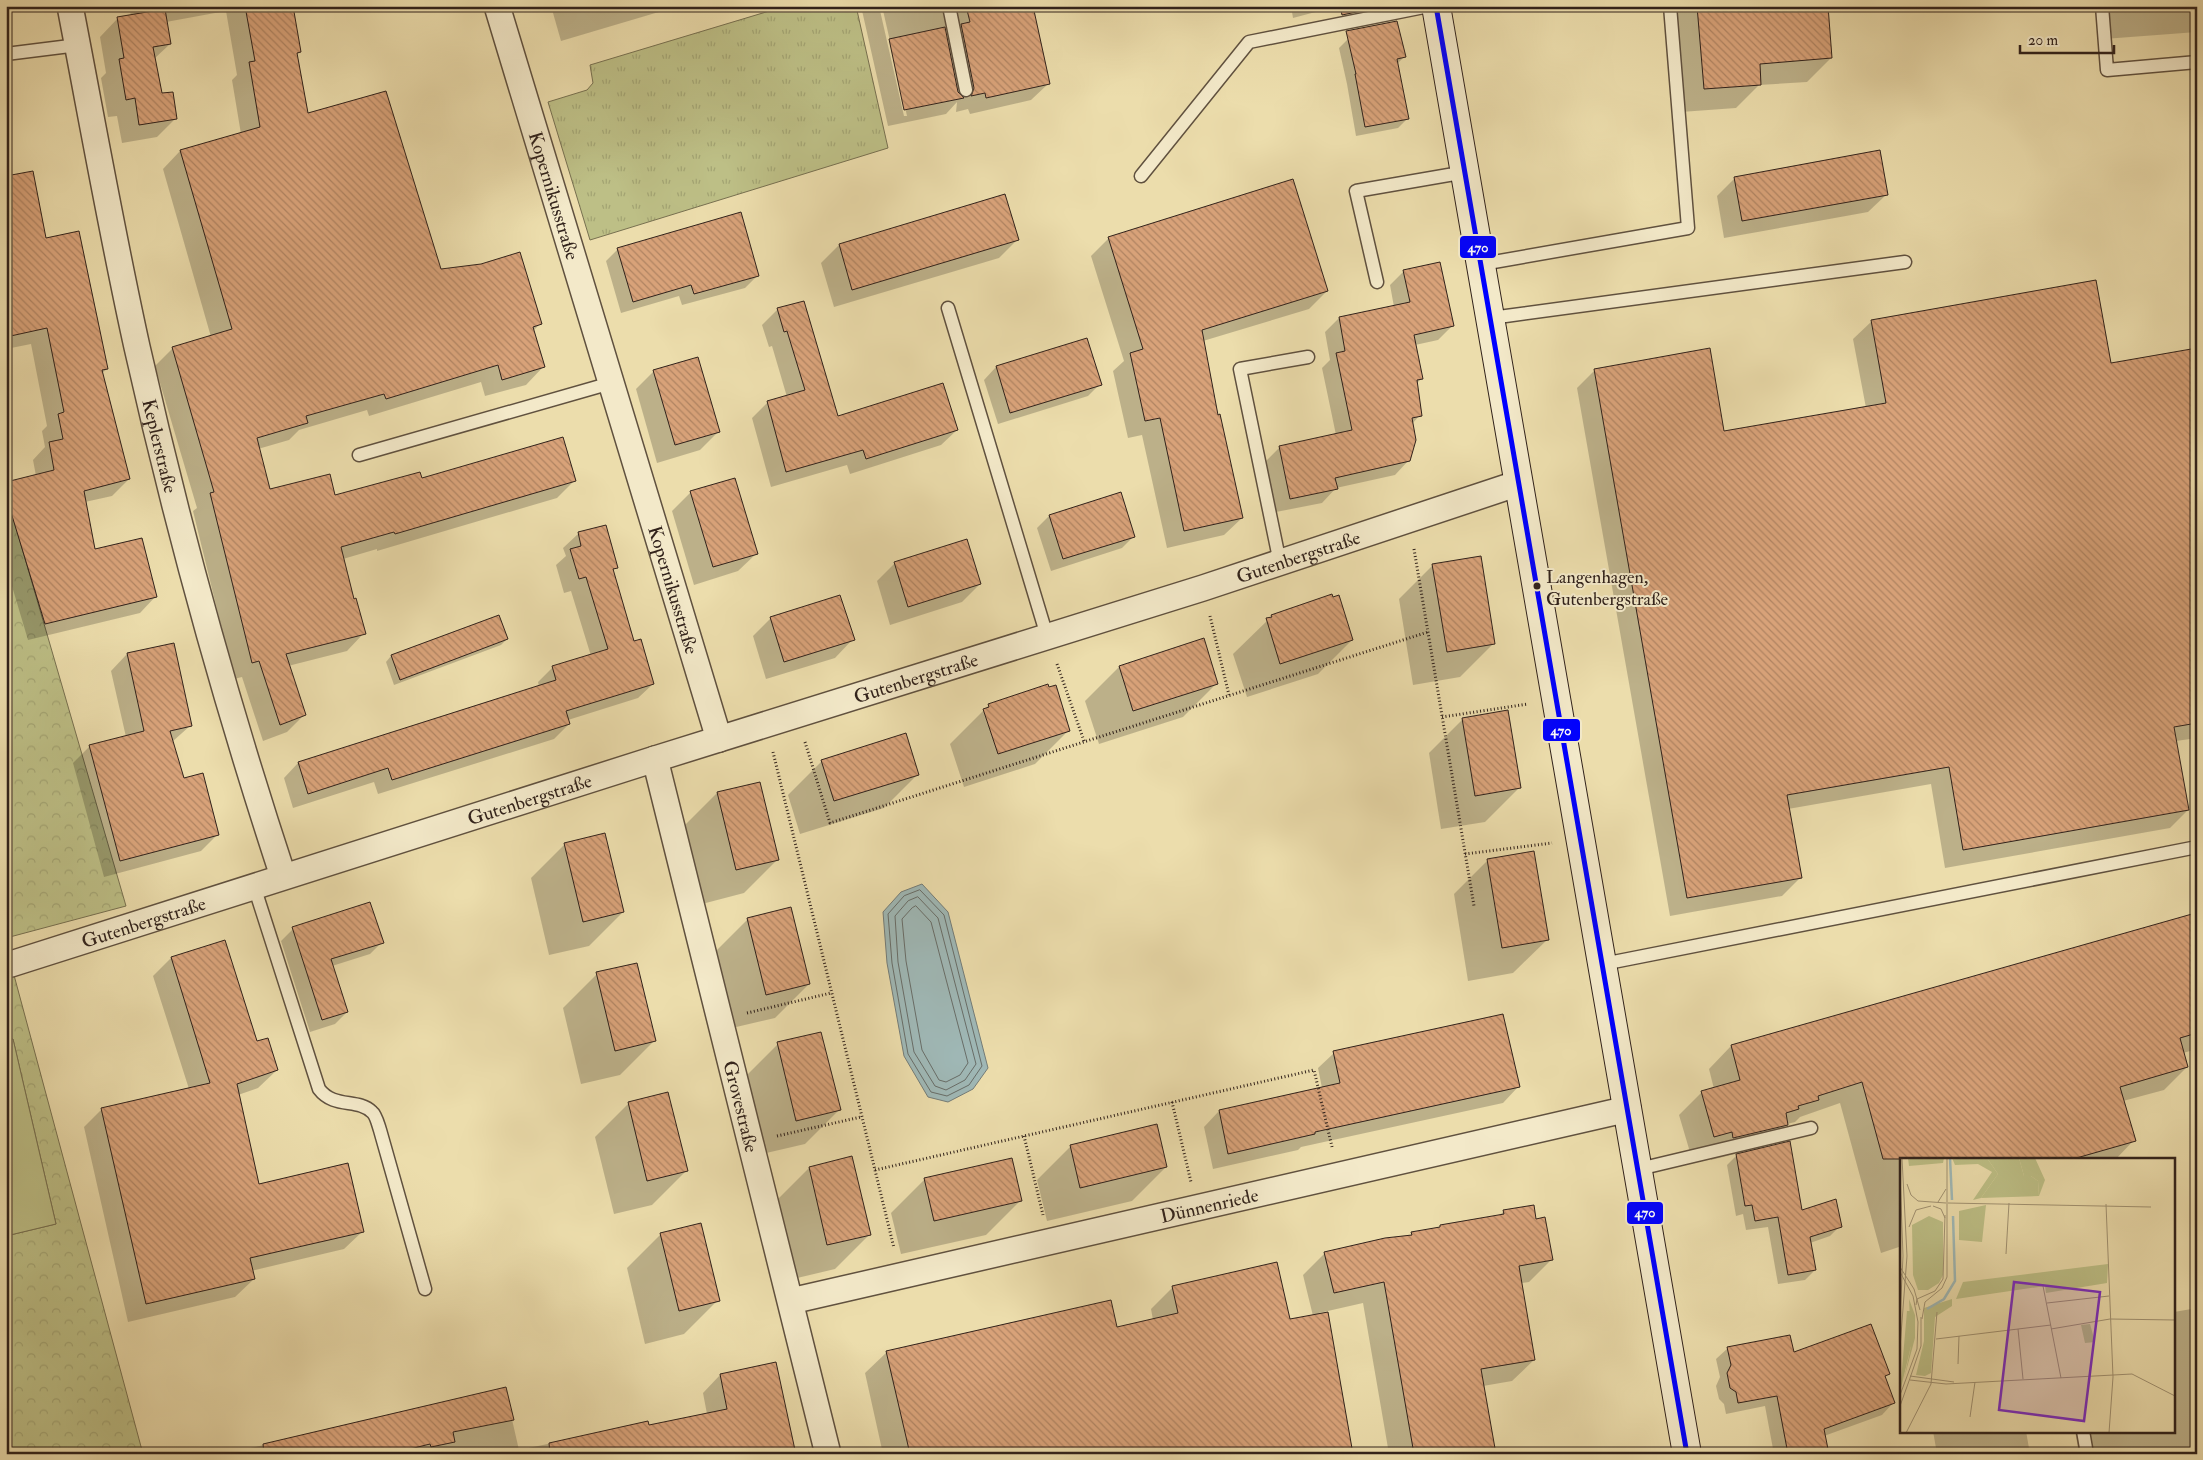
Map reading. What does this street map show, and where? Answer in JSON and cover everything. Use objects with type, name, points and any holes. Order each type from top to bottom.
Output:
[{"type":"street","name":"Keplerstraße","points":[[70,6],[137,346],[168,475],[213,646],[258,800],[283,876]]},
{"type":"street","name":"Kopernikusstraße","points":[[497,6],[719,739]]},
{"type":"street","points":[[1436,6],[1582,839],[1687,1454]]},
{"type":"street","name":"Gutenbergstraße","points":[[11,964],[796,714],[1203,588],[1520,483]]},
{"type":"street","name":"Grovestraße","points":[[655,759],[828,1454]]},
{"type":"street","name":"Dünnenriede","points":[[790,1301],[1628,1109]]},
{"type":"lane","points":[[949,6],[966,90]]},
{"type":"lane","points":[[1141,176],[1249,42],[1429,6]]},
{"type":"lane","points":[[1482,264],[1688,228],[1670,6]]},
{"type":"lane","points":[[2102,6],[2107,70],[2197,62]]},
{"type":"lane","points":[[6,54],[78,44]]},
{"type":"lane","points":[[1377,282],[1356,191],[1466,172]]},
{"type":"lane","points":[[1491,318],[1905,262]]},
{"type":"lane","points":[[948,308],[1047,636]]},
{"type":"lane","points":[[1280,562],[1240,369],[1308,357]]},
{"type":"lane","points":[[359,456],[611,383]]},
{"type":"lane","points":[[1603,964],[2197,847]]},
{"type":"lane","points":[[254,886],[319,1090],[325,1097],[332,1100],[366,1108],[373,1112],[380,1130],[425,1289]]},
{"type":"lane","points":[[1639,1169],[1811,1128]]},
{"type":"lane","points":[[2083,1432],[2087,1454]]},
{"type":"path","points":[[1409,520],[1474,906]]},
{"type":"path","points":[[1203,588],[1229,695]]},
{"type":"path","points":[[796,714],[830,822],[1428,632]]},
{"type":"path","points":[[1047,636],[1084,741]]},
{"type":"path","points":[[1442,717],[1557,699]]},
{"type":"path","points":[[766,724],[900,1276]]},
{"type":"path","points":[[1466,854],[1582,839]]},
{"type":"path","points":[[720,1019],[831,993]]},
{"type":"path","points":[[875,1170],[1314,1070],[1338,1175]]},
{"type":"path","points":[[1172,1102],[1197,1208]]},
{"type":"path","points":[[751,1142],[861,1117]]},
{"type":"path","points":[[1024,1136],[1050,1241]]},
{"type":"green space","points":[[786,6],[856,6],[888,148],[590,240],[548,102],[587,90],[593,83],[590,65]]},
{"type":"green space","points":[[6,493],[126,906],[6,938]]},
{"type":"green space","points":[[6,948],[143,1454],[6,1454],[6,1236],[56,1224],[13,1039],[6,1041]]},
{"type":"green space","points":[[13,1039],[56,1224],[6,1236],[6,1041]]},
{"type":"water","points":[[922,884],[948,912],[988,1068],[973,1089],[948,1102],[928,1097],[904,1056],[887,963],[883,912],[901,892]]},
{"type":"building","points":[[245,6],[293,6],[301,52],[297,53],[308,113],[386,91],[441,269],[481,264],[520,252],[542,324],[533,327],[545,367],[502,380],[498,365],[386,399],[384,394],[306,416],[308,423],[257,438],[270,489],[330,474],[335,495],[420,472],[422,478],[563,437],[576,481],[395,534],[394,532],[341,547],[354,599],[356,598],[366,634],[286,654],[306,715],[280,725],[259,661],[252,663],[210,493],[214,492],[172,347],[232,329],[180,150],[260,127],[249,62],[255,61]]},
{"type":"building","points":[[966,6],[1033,6],[1050,84],[986,98],[985,93],[971,96],[974,88],[961,24],[970,22]]},
{"type":"building","points":[[1340,6],[1386,6],[1342,15]]},
{"type":"building","points":[[1697,6],[1828,6],[1832,58],[1760,64],[1761,85],[1704,89]]},
{"type":"building","points":[[165,9],[171,44],[153,47],[162,93],[173,92],[177,119],[139,125],[135,98],[126,100],[119,59],[124,58],[117,17]]},
{"type":"building","points":[[1397,21],[1406,57],[1397,59],[1409,119],[1365,127],[1346,31]]},
{"type":"building","points":[[945,27],[958,92],[964,98],[904,110],[889,39]]},
{"type":"building","points":[[1880,150],[1888,195],[1742,221],[1734,177]]},
{"type":"building","points":[[33,171],[46,238],[79,231],[108,369],[102,370],[130,479],[84,491],[95,549],[142,538],[157,597],[45,624],[6,496],[6,482],[54,470],[49,442],[63,439],[58,414],[64,412],[47,328],[6,337],[6,176]]},
{"type":"building","points":[[1293,179],[1328,291],[1202,330],[1218,415],[1220,414],[1243,518],[1184,531],[1160,418],[1145,421],[1130,353],[1143,349],[1108,237]]},
{"type":"building","points":[[1005,194],[1019,240],[852,290],[839,244]]},
{"type":"building","points":[[741,212],[759,276],[694,294],[691,285],[633,302],[617,248]]},
{"type":"building","points":[[1440,262],[1454,326],[1414,335],[1423,379],[1417,380],[1422,416],[1412,418],[1416,440],[1410,461],[1335,478],[1338,489],[1290,499],[1279,446],[1352,430],[1336,353],[1345,351],[1339,317],[1410,302],[1403,270]]},
{"type":"building","points":[[2096,280],[2111,363],[2197,348],[2197,723],[2174,727],[2189,810],[1963,850],[1949,767],[1787,795],[1802,878],[1687,898],[1594,369],[1710,348],[1724,431],[1886,403],[1871,320]]},
{"type":"building","points":[[804,301],[838,416],[943,383],[958,430],[866,459],[863,450],[786,472],[767,401],[805,390],[787,331],[784,332],[777,308]]},
{"type":"building","points":[[1087,338],[1102,385],[1010,413],[996,366]]},
{"type":"building","points":[[698,357],[720,432],[675,445],[653,370]]},
{"type":"building","points":[[735,478],[758,554],[713,567],[690,491]]},
{"type":"building","points":[[1121,492],[1135,537],[1063,559],[1049,515]]},
{"type":"building","points":[[606,525],[618,568],[613,569],[634,641],[641,639],[654,684],[566,711],[570,724],[392,780],[388,768],[308,794],[298,762],[556,680],[552,666],[608,649],[586,577],[579,579],[570,549],[581,546],[578,532]]},
{"type":"building","points":[[967,539],[981,584],[908,607],[894,562]]},
{"type":"building","points":[[1481,556],[1495,644],[1447,652],[1432,564]]},
{"type":"building","points":[[1332,594],[1333,597],[1339,595],[1353,640],[1280,664],[1266,618]]},
{"type":"building","points":[[840,595],[855,640],[784,662],[770,617]]},
{"type":"building","points":[[499,615],[508,639],[400,680],[391,655]]},
{"type":"building","points":[[1204,638],[1218,684],[1133,711],[1119,666]]},
{"type":"building","points":[[174,643],[192,726],[170,731],[184,778],[203,773],[219,835],[120,861],[89,745],[144,731],[127,653]]},
{"type":"building","points":[[1048,684],[1049,687],[1056,685],[1070,731],[998,754],[983,709],[989,707],[988,704]]},
{"type":"building","points":[[1508,710],[1521,788],[1475,796],[1462,718]]},
{"type":"building","points":[[906,733],[919,775],[834,801],[821,760]]},
{"type":"building","points":[[760,782],[779,860],[736,870],[717,792]]},
{"type":"building","points":[[605,833],[624,912],[583,922],[564,843]]},
{"type":"building","points":[[1534,851],[1549,940],[1502,948],[1487,859]]},
{"type":"building","points":[[370,902],[384,943],[331,959],[348,1012],[322,1020],[292,927]]},
{"type":"building","points":[[791,907],[810,984],[766,995],[747,918]]},
{"type":"building","points":[[2192,914],[2197,931],[2197,1033],[2180,1038],[2188,1067],[2120,1087],[2136,1141],[2076,1158],[1883,1159],[1862,1082],[1818,1096],[1819,1100],[1798,1106],[1799,1109],[1786,1113],[1788,1125],[1733,1138],[1732,1132],[1714,1137],[1701,1091],[1740,1080],[1731,1045]]},
{"type":"building","points":[[225,940],[257,1041],[268,1038],[278,1070],[237,1084],[259,1184],[348,1163],[364,1232],[250,1258],[255,1279],[146,1304],[101,1108],[210,1083],[171,957]]},
{"type":"building","points":[[637,963],[656,1041],[615,1051],[596,972]]},
{"type":"building","points":[[1503,1014],[1520,1087],[1315,1132],[1315,1134],[1228,1154],[1219,1110],[1340,1083],[1333,1051]]},
{"type":"building","points":[[821,1032],[841,1110],[796,1121],[777,1042]]},
{"type":"building","points":[[668,1092],[688,1171],[647,1181],[628,1102]]},
{"type":"building","points":[[1157,1124],[1167,1167],[1080,1188],[1070,1145]]},
{"type":"building","points":[[1790,1141],[1802,1210],[1836,1199],[1842,1227],[1810,1237],[1816,1270],[1788,1275],[1778,1217],[1755,1221],[1752,1205],[1745,1206],[1736,1154]]},
{"type":"building","points":[[852,1156],[871,1235],[827,1245],[809,1167]]},
{"type":"building","points":[[1012,1158],[1022,1201],[934,1221],[924,1178]]},
{"type":"building","points":[[1534,1205],[1536,1219],[1545,1217],[1553,1260],[1519,1266],[1535,1360],[1481,1369],[1496,1454],[1414,1454],[1384,1282],[1334,1293],[1324,1252],[1385,1238],[1412,1235],[1411,1232],[1504,1214],[1503,1210]]},
{"type":"building","points":[[701,1223],[720,1301],[679,1311],[660,1233]]},
{"type":"building","points":[[1277,1262],[1290,1319],[1328,1312],[1353,1454],[910,1454],[886,1351],[1111,1300],[1117,1327],[1178,1313],[1172,1286]]},
{"type":"building","points":[[1871,1324],[1890,1374],[1885,1376],[1895,1403],[1824,1429],[1829,1454],[1788,1454],[1777,1396],[1738,1403],[1736,1392],[1730,1388],[1727,1373],[1731,1365],[1727,1347],[1790,1335],[1794,1352]]},
{"type":"building","points":[[776,1362],[795,1450],[777,1454],[550,1454],[549,1443],[648,1421],[649,1425],[727,1409],[720,1374]]},
{"type":"building","points":[[506,1387],[514,1420],[453,1432],[455,1442],[431,1447],[430,1444],[390,1454],[264,1454],[263,1444]]},
{"type":"transit line","name":"470","points":[[1436,6],[1687,1454]]},
{"type":"place","name":"Langenhagen, Gutenbergstraße","points":[[1537,586]]}]
